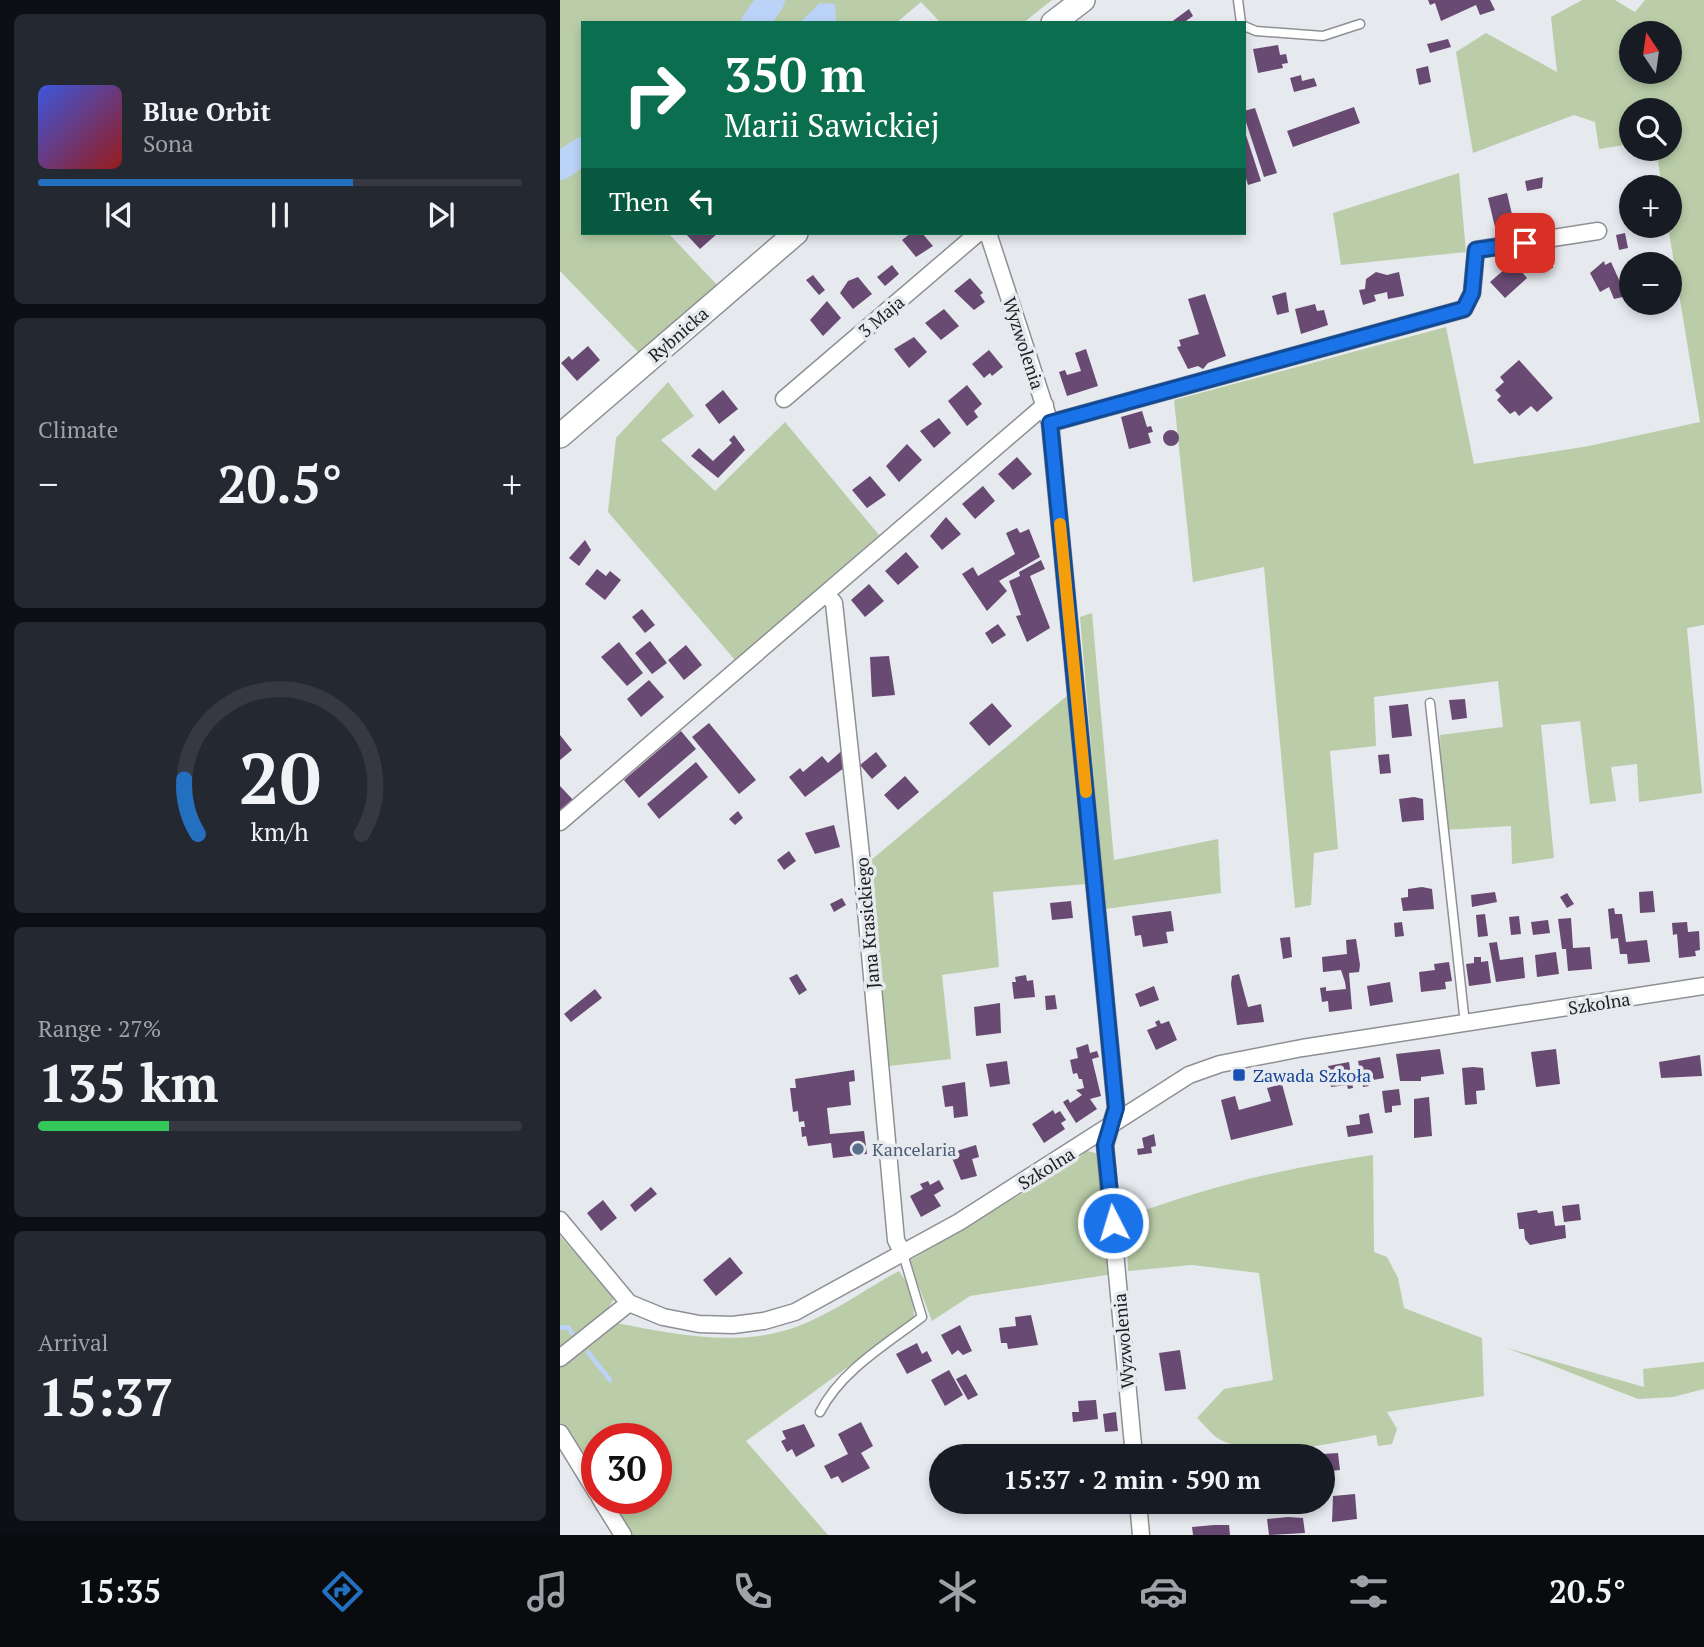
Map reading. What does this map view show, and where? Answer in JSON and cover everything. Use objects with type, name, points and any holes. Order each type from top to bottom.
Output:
[{"type":"main road","points":[[1056,21],[1083,0]]},
{"type":"main road","name":"Rybnicka","points":[[560,436],[794,235]]},
{"type":"street","points":[[1050,423],[1464,309],[1474,282],[1476,250],[1598,231]]},
{"type":"street","name":"3 Maja","points":[[783,399],[976,235]]},
{"type":"street","name":"Wyzwolenia","points":[[989,235],[1050,423],[1116,1108],[1105,1145],[1133,1444]]},
{"type":"street","points":[[560,822],[1045,405]]},
{"type":"street","name":"Jana Krasickiego","points":[[826,594],[834,603],[861,855],[896,1240],[903,1254]]},
{"type":"street","name":"Szkolna","points":[[560,1220],[629,1303],[663,1317],[699,1324],[733,1325],[764,1321],[795,1312],[970,1216],[1189,1075],[1220,1064],[1302,1048],[1704,986]]},
{"type":"street","points":[[560,1358],[629,1303]]},
{"type":"street","points":[[560,1433],[581,1467]]},
{"type":"street","points":[[610,1514],[623,1535]]},
{"type":"street","points":[[1139,1514],[1141,1535]]},
{"type":"lane","points":[[1237,0],[1242,21]]},
{"type":"lane","points":[[1246,26],[1255,31],[1323,36],[1360,24]]},
{"type":"lane","points":[[1430,703],[1465,1024]]},
{"type":"lane","points":[[820,1412],[830,1391],[845,1377],[922,1317],[903,1254]]},
{"type":"green space","points":[[560,0],[1052,0],[1026,21],[939,21],[921,2],[898,21],[581,21],[581,235],[670,235],[719,287],[640,354],[560,271]]},
{"type":"green space","points":[[1582,0],[1615,0],[1635,12],[1645,0],[1704,0],[1704,625],[1687,628],[1702,793],[1639,802],[1637,764],[1611,767],[1616,801],[1590,804],[1580,721],[1541,725],[1554,858],[1512,864],[1511,826],[1444,830],[1440,735],[1503,727],[1498,681],[1374,697],[1376,746],[1330,751],[1338,849],[1314,853],[1311,905],[1295,908],[1264,567],[1193,582],[1174,400],[1446,327],[1474,464],[1589,446],[1700,422],[1682,312],[1682,252],[1672,252],[1670,238],[1682,238],[1682,175],[1660,175],[1658,161],[1682,161],[1682,98],[1619,98],[1619,146],[1599,149],[1595,122],[1574,115],[1473,153],[1456,52],[1486,33],[1557,72],[1551,17]]},
{"type":"green space","points":[[1459,173],[1466,252],[1341,265],[1333,213]]},
{"type":"green space","points":[[668,382],[694,416],[661,440],[715,491],[785,422],[879,535],[735,660],[608,512],[616,438]]},
{"type":"green space","points":[[1092,613],[1114,860],[1218,839],[1221,893],[1105,909],[1080,617]]},
{"type":"green space","points":[[1068,695],[1086,884],[993,892],[999,967],[942,975],[951,1059],[889,1066],[870,861]]},
{"type":"green space","points":[[1087,1151],[1100,1154],[1113,1274],[970,1296],[932,1321],[909,1261],[1070,1165]]},
{"type":"green space","points":[[1373,1155],[1374,1252],[1387,1257],[1398,1278],[1404,1308],[1482,1338],[1484,1396],[1387,1412],[1397,1429],[1392,1444],[1378,1446],[1376,1435],[1325,1444],[1232,1444],[1221,1440],[1197,1418],[1224,1389],[1273,1380],[1259,1273],[1192,1265],[1128,1271],[1127,1217],[1248,1179]]},
{"type":"green space","points":[[560,1236],[615,1297],[604,1315],[560,1350]]},
{"type":"green space","points":[[899,1271],[913,1292],[914,1319],[746,1441],[828,1535],[632,1535],[619,1514],[672,1514],[672,1423],[581,1423],[581,1454],[560,1422],[560,1366],[616,1323],[683,1335],[729,1338],[774,1333],[822,1316]]},
{"type":"green space","points":[[1507,1348],[1644,1387],[1643,1369],[1704,1362],[1704,1389],[1673,1397],[1638,1399]]},
{"type":"water","points":[[820,3],[835,4],[836,21],[801,21]]},
{"type":"building","points":[[1428,0],[1490,0],[1495,10],[1480,15],[1476,5],[1441,21],[1435,3],[1430,5]]},
{"type":"building","points":[[1189,9],[1193,16],[1186,21],[1173,21]]},
{"type":"building","points":[[1448,39],[1451,47],[1430,53],[1427,44]]},
{"type":"building","points":[[1278,45],[1280,55],[1286,54],[1288,63],[1282,64],[1283,68],[1258,73],[1253,49]]},
{"type":"building","points":[[1428,66],[1431,82],[1419,85],[1416,69]]},
{"type":"building","points":[[1301,75],[1302,81],[1314,78],[1317,86],[1294,92],[1290,78]]},
{"type":"building","points":[[1354,107],[1360,123],[1293,147],[1287,131]]},
{"type":"building","points":[[1255,108],[1277,173],[1264,177],[1246,122],[1246,110]]},
{"type":"building","points":[[1246,135],[1261,181],[1248,185],[1246,178]]},
{"type":"building","points":[[1543,177],[1542,188],[1527,191],[1525,181]]},
{"type":"building","points":[[1507,193],[1514,223],[1495,227],[1488,198]]},
{"type":"building","points":[[687,235],[716,235],[700,249]]},
{"type":"building","points":[[908,235],[924,235],[933,246],[916,257],[902,240]]},
{"type":"building","points":[[1616,235],[1626,238],[1628,248],[1619,250]]},
{"type":"building","points":[[1550,254],[1553,268],[1536,271],[1534,257]]},
{"type":"building","points":[[1604,261],[1605,265],[1611,262],[1619,280],[1619,298],[1614,299],[1609,287],[1600,292],[1590,273]]},
{"type":"building","points":[[1513,262],[1527,278],[1505,298],[1490,282]]},
{"type":"building","points":[[892,265],[899,274],[885,286],[877,277]]},
{"type":"building","points":[[1376,272],[1387,275],[1399,272],[1404,296],[1388,299],[1387,292],[1374,295],[1376,301],[1363,305],[1359,290],[1365,289],[1366,279]]},
{"type":"building","points":[[813,275],[825,290],[819,295],[806,280]]},
{"type":"building","points":[[858,277],[872,294],[853,309],[840,293],[848,281]]},
{"type":"building","points":[[970,278],[983,293],[980,295],[985,302],[974,310],[954,291]]},
{"type":"building","points":[[1286,292],[1289,312],[1277,315],[1272,296]]},
{"type":"building","points":[[1205,294],[1226,356],[1208,363],[1203,369],[1198,366],[1188,369],[1177,347],[1181,346],[1179,340],[1199,334],[1188,299]]},
{"type":"building","points":[[827,301],[841,318],[823,336],[810,320]]},
{"type":"building","points":[[1315,304],[1317,311],[1324,310],[1328,325],[1301,334],[1295,309]]},
{"type":"building","points":[[944,309],[959,326],[941,340],[925,323]]},
{"type":"building","points":[[914,337],[927,352],[909,368],[894,349]]},
{"type":"building","points":[[588,346],[600,360],[577,381],[561,363],[569,356],[572,360]]},
{"type":"building","points":[[1086,349],[1098,386],[1067,396],[1059,372],[1065,370],[1067,375],[1081,371],[1075,353]]},
{"type":"building","points":[[989,350],[1003,367],[992,376],[990,373],[984,378],[972,364]]},
{"type":"building","points":[[1519,360],[1553,398],[1537,412],[1531,406],[1519,416],[1515,411],[1510,414],[1497,400],[1501,396],[1495,390],[1504,382],[1500,377]]},
{"type":"building","points":[[967,385],[982,404],[974,411],[978,417],[967,426],[948,401]]},
{"type":"building","points":[[723,390],[738,409],[719,424],[705,405]]},
{"type":"building","points":[[1142,411],[1147,427],[1151,426],[1153,432],[1148,433],[1151,443],[1129,449],[1121,417]]},
{"type":"building","points":[[939,418],[951,433],[934,448],[920,431]]},
{"type":"building","points":[[1171,430],[1179,438],[1171,446],[1163,438]]},
{"type":"building","points":[[734,435],[745,450],[718,478],[691,456],[699,448],[713,461],[732,443],[729,440]]},
{"type":"building","points":[[907,444],[922,460],[899,482],[886,466]]},
{"type":"building","points":[[1017,457],[1032,474],[1013,490],[998,474]]},
{"type":"building","points":[[870,476],[886,495],[867,508],[852,490]]},
{"type":"building","points":[[983,486],[995,501],[975,519],[962,504]]},
{"type":"building","points":[[946,517],[961,534],[942,550],[930,536]]},
{"type":"building","points":[[1017,528],[1020,533],[1029,529],[1040,557],[999,581],[1007,591],[987,611],[962,574],[973,567],[978,576],[1015,554],[1006,533]]},
{"type":"building","points":[[585,540],[591,550],[579,566],[569,558]]},
{"type":"building","points":[[906,552],[919,567],[898,585],[885,571]]},
{"type":"building","points":[[1041,560],[1045,569],[1030,576],[1050,628],[1027,642],[1016,616],[1021,615],[1009,581]]},
{"type":"building","points":[[597,569],[606,576],[610,571],[621,580],[605,600],[585,584]]},
{"type":"building","points":[[869,584],[884,601],[865,617],[851,600]]},
{"type":"building","points":[[642,609],[655,625],[645,633],[632,617]]},
{"type":"building","points":[[998,624],[1006,635],[992,644],[985,633]]},
{"type":"building","points":[[650,641],[667,663],[652,674],[635,653]]},
{"type":"building","points":[[619,642],[643,673],[627,686],[601,657]]},
{"type":"building","points":[[686,645],[702,665],[684,680],[668,660]]},
{"type":"building","points":[[889,656],[895,695],[872,697],[870,657]]},
{"type":"building","points":[[649,680],[664,697],[641,717],[627,699]]},
{"type":"building","points":[[1465,699],[1467,718],[1452,720],[1449,700]]},
{"type":"building","points":[[992,703],[1012,726],[989,746],[969,723]]},
{"type":"building","points":[[1408,704],[1412,736],[1392,738],[1389,706]]},
{"type":"building","points":[[709,723],[756,780],[739,794],[692,737]]},
{"type":"building","points":[[681,731],[696,749],[639,798],[624,780]]},
{"type":"building","points":[[560,735],[572,750],[560,760]]},
{"type":"building","points":[[846,747],[848,765],[805,797],[789,777],[800,768],[803,772],[822,756],[828,763]]},
{"type":"building","points":[[876,752],[887,766],[872,779],[860,765]]},
{"type":"building","points":[[1389,754],[1391,773],[1380,774],[1378,755]]},
{"type":"building","points":[[696,762],[708,777],[659,819],[647,804]]},
{"type":"building","points":[[905,776],[919,792],[898,810],[884,795]]},
{"type":"building","points":[[560,786],[575,802],[560,815]]},
{"type":"building","points":[[1399,799],[1423,799],[1424,820],[1402,822]]},
{"type":"building","points":[[738,811],[743,818],[735,825],[729,819]]},
{"type":"building","points":[[834,825],[840,847],[815,854],[805,833]]},
{"type":"building","points":[[789,851],[796,861],[784,870],[777,860]]},
{"type":"building","points":[[1408,889],[1432,889],[1434,909],[1403,911],[1401,898],[1408,897]]},
{"type":"building","points":[[1653,891],[1655,912],[1640,913],[1639,892]]},
{"type":"building","points":[[1495,892],[1497,902],[1472,907],[1471,895]]},
{"type":"building","points":[[1567,893],[1574,904],[1567,908],[1560,897]]},
{"type":"building","points":[[842,898],[846,905],[834,912],[830,904]]},
{"type":"building","points":[[1071,901],[1073,918],[1052,920],[1050,903]]},
{"type":"building","points":[[1614,908],[1615,914],[1622,914],[1626,942],[1647,940],[1650,962],[1628,964],[1627,954],[1620,954],[1618,938],[1611,939],[1608,909]]},
{"type":"building","points":[[1171,911],[1174,931],[1166,932],[1168,943],[1143,947],[1141,935],[1135,936],[1132,916]]},
{"type":"building","points":[[1485,914],[1488,936],[1478,937],[1476,915]]},
{"type":"building","points":[[1519,916],[1521,934],[1511,935],[1509,917]]},
{"type":"building","points":[[1571,918],[1573,948],[1590,947],[1592,969],[1568,971],[1566,949],[1562,949],[1558,919]]},
{"type":"building","points":[[1548,920],[1550,933],[1533,935],[1531,922]]},
{"type":"building","points":[[1402,922],[1404,936],[1395,937],[1394,923]]},
{"type":"building","points":[[1687,922],[1688,932],[1699,931],[1700,950],[1695,951],[1696,956],[1679,958],[1677,934],[1673,935],[1672,923]]},
{"type":"building","points":[[1290,937],[1292,957],[1283,959],[1280,938]]},
{"type":"building","points":[[1356,939],[1360,965],[1359,972],[1349,973],[1352,1009],[1329,1012],[1328,1001],[1322,1002],[1320,988],[1326,987],[1326,991],[1346,989],[1341,970],[1323,972],[1322,957],[1347,954],[1346,940]]},
{"type":"building","points":[[1497,942],[1500,960],[1523,957],[1525,978],[1496,982],[1489,943]]},
{"type":"building","points":[[1556,952],[1559,974],[1537,977],[1535,955]]},
{"type":"building","points":[[1474,957],[1481,957],[1481,962],[1488,961],[1491,983],[1469,986],[1466,964],[1474,963]]},
{"type":"building","points":[[1449,962],[1452,981],[1445,982],[1446,989],[1421,992],[1419,972],[1435,970],[1434,964]]},
{"type":"building","points":[[797,974],[807,990],[799,995],[789,978]]},
{"type":"building","points":[[1239,974],[1248,1007],[1261,1004],[1264,1022],[1237,1025],[1231,984],[1232,976]]},
{"type":"building","points":[[1026,975],[1027,981],[1033,980],[1035,997],[1014,999],[1012,982],[1016,982],[1015,977]]},
{"type":"building","points":[[1390,982],[1393,1002],[1370,1006],[1367,986]]},
{"type":"building","points":[[1154,986],[1159,1000],[1140,1007],[1135,994]]},
{"type":"building","points":[[595,989],[602,998],[571,1022],[564,1014]]},
{"type":"building","points":[[1055,995],[1057,1009],[1046,1010],[1045,996]]},
{"type":"building","points":[[1000,1003],[1001,1033],[976,1036],[974,1007]]},
{"type":"building","points":[[1159,1020],[1161,1024],[1169,1021],[1177,1040],[1156,1050],[1147,1030],[1157,1026],[1155,1022]]},
{"type":"building","points":[[1088,1044],[1090,1053],[1097,1051],[1099,1057],[1092,1059],[1101,1096],[1090,1099],[1097,1109],[1076,1123],[1063,1102],[1068,1099],[1070,1103],[1082,1095],[1076,1090],[1084,1088],[1082,1079],[1079,1079],[1077,1073],[1073,1074],[1070,1060],[1078,1058],[1076,1048]]},
{"type":"building","points":[[1440,1049],[1444,1074],[1421,1077],[1421,1081],[1400,1081],[1396,1054]]},
{"type":"building","points":[[1556,1049],[1560,1084],[1536,1087],[1531,1052]]},
{"type":"building","points":[[1700,1055],[1702,1076],[1661,1078],[1659,1062]]},
{"type":"building","points":[[1380,1057],[1384,1078],[1368,1081],[1369,1086],[1363,1087],[1358,1061]]},
{"type":"building","points":[[1007,1061],[1010,1084],[990,1087],[986,1064]]},
{"type":"building","points":[[1349,1062],[1353,1088],[1348,1089],[1347,1085],[1331,1087],[1328,1066]]},
{"type":"building","points":[[1462,1068],[1483,1068],[1485,1090],[1476,1091],[1477,1104],[1465,1105]]},
{"type":"building","points":[[854,1070],[855,1081],[849,1082],[851,1105],[827,1108],[830,1134],[864,1131],[867,1154],[833,1158],[831,1143],[808,1146],[806,1136],[802,1137],[801,1127],[805,1127],[804,1121],[799,1122],[798,1111],[793,1112],[790,1088],[796,1088],[795,1079]]},
{"type":"building","points":[[965,1082],[968,1116],[954,1118],[953,1106],[945,1107],[942,1086]]},
{"type":"building","points":[[1282,1084],[1293,1125],[1231,1140],[1221,1100],[1235,1096],[1239,1110],[1271,1101],[1267,1088]]},
{"type":"building","points":[[1399,1089],[1401,1105],[1392,1106],[1392,1112],[1385,1113],[1382,1091]]},
{"type":"building","points":[[1429,1097],[1432,1136],[1414,1138],[1414,1099]]},
{"type":"building","points":[[1053,1110],[1055,1114],[1060,1111],[1066,1120],[1061,1123],[1065,1129],[1044,1143],[1032,1124]]},
{"type":"building","points":[[1369,1113],[1373,1133],[1348,1137],[1346,1126],[1360,1124],[1359,1115]]},
{"type":"building","points":[[1154,1134],[1156,1146],[1151,1147],[1152,1153],[1138,1155],[1137,1149],[1144,1148],[1142,1138]]},
{"type":"building","points":[[976,1145],[979,1157],[972,1159],[977,1176],[961,1180],[950,1153]]},
{"type":"building","points":[[939,1180],[944,1189],[934,1195],[941,1206],[921,1217],[910,1196],[923,1189],[920,1184],[928,1181],[930,1185]]},
{"type":"building","points":[[651,1187],[657,1194],[635,1212],[630,1205]]},
{"type":"building","points":[[603,1200],[617,1218],[601,1231],[587,1213]]},
{"type":"building","points":[[1579,1204],[1581,1220],[1564,1222],[1562,1206]]},
{"type":"building","points":[[1537,1210],[1538,1213],[1553,1211],[1555,1226],[1565,1225],[1566,1238],[1530,1245],[1525,1239],[1524,1229],[1519,1229],[1517,1213]]},
{"type":"building","points":[[730,1257],[743,1273],[716,1296],[703,1280]]},
{"type":"building","points":[[1031,1315],[1038,1345],[1008,1349],[1007,1343],[1001,1343],[999,1328],[1016,1326],[1015,1317]]},
{"type":"building","points":[[960,1325],[972,1351],[963,1355],[958,1350],[952,1355],[941,1335]]},
{"type":"building","points":[[917,1343],[922,1354],[927,1351],[932,1361],[907,1374],[896,1354]]},
{"type":"building","points":[[1180,1350],[1186,1389],[1165,1391],[1159,1353]]},
{"type":"building","points":[[949,1370],[963,1395],[945,1406],[931,1380]]},
{"type":"building","points":[[966,1374],[978,1395],[968,1400],[956,1379]]},
{"type":"building","points":[[1096,1400],[1098,1419],[1073,1422],[1072,1412],[1079,1412],[1078,1401]]},
{"type":"building","points":[[1116,1412],[1118,1431],[1105,1432],[1103,1414]]},
{"type":"building","points":[[861,1422],[873,1446],[861,1453],[870,1468],[842,1483],[838,1476],[831,1479],[824,1466],[848,1454],[838,1434]]},
{"type":"building","points":[[804,1424],[815,1446],[796,1457],[792,1449],[787,1452],[781,1441],[786,1439],[782,1431]]},
{"type":"building","points":[[1335,1453],[1338,1453],[1340,1470],[1335,1471]]},
{"type":"building","points":[[1355,1494],[1357,1519],[1332,1522],[1335,1496]]},
{"type":"building","points":[[1303,1518],[1305,1533],[1269,1535],[1267,1519]]},
{"type":"building","points":[[1229,1525],[1230,1535],[1193,1535],[1192,1527]]},
{"type":"waterway","points":[[756,21],[771,0]]},
{"type":"waterway","points":[[560,166],[581,152]]},
{"type":"waterway","points":[[560,1328],[568,1327],[572,1333]]},
{"type":"waterway","points":[[588,1352],[610,1380]]},
{"type":"slow traffic","points":[[1060,524],[1086,792]]},
{"type":"place","name":"Zawada Szkoła","points":[[1239,1075]]},
{"type":"place","name":"Kancelaria","points":[[858,1149]]},
{"type":"route","points":[[1113,1223],[1105,1145],[1116,1108],[1050,423],[1464,309],[1472,293],[1476,250],[1525,243]]}]
